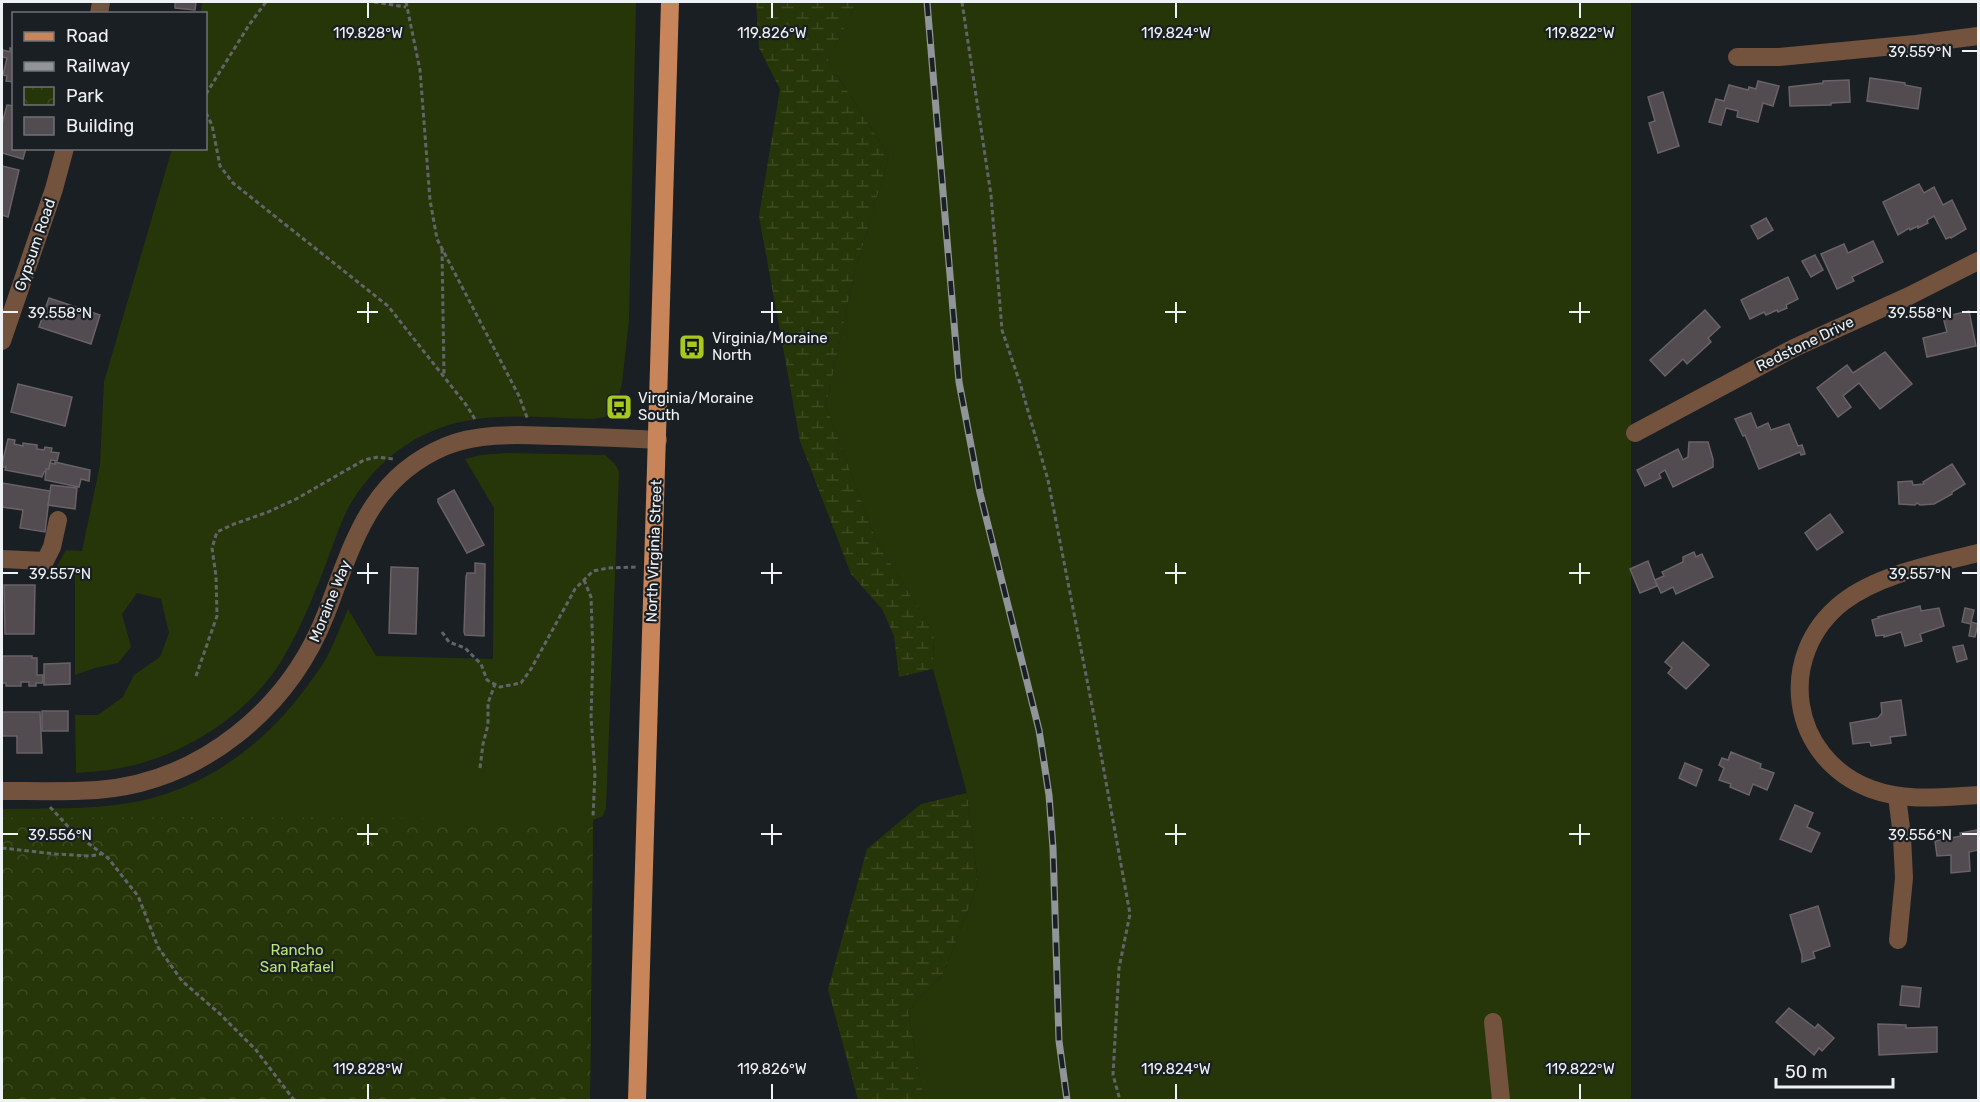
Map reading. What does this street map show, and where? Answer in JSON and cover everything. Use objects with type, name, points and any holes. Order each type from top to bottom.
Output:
[{"type":"main road","name":"North Virginia Street","points":[[637,1101],[670,2]]},
{"type":"street","points":[[1737,57],[1779,57],[1978,36]]},
{"type":"street","name":"Gypsum Road","points":[[2,341],[54,189],[64,150]]},
{"type":"street","name":"Redstone Drive","points":[[1635,433],[1794,348],[1909,296],[1978,261]]},
{"type":"street","name":"Moraine Way","points":[[2,791],[98,790],[132,784],[165,775],[197,760],[223,746],[248,727],[268,707],[305,659],[325,617],[366,515],[379,497],[404,471],[446,447],[481,437],[504,435],[658,440]]},
{"type":"street","points":[[2,559],[45,561],[52,547],[58,520]]},
{"type":"street","points":[[1978,553],[1895,576],[1867,587],[1843,602],[1824,619],[1807,649],[1800,675],[1800,700],[1804,722],[1813,742],[1827,760],[1846,776],[1869,788],[1898,796],[1919,798],[1978,795]]},
{"type":"street","points":[[1898,796],[1904,878],[1898,939]]},
{"type":"street","points":[[1493,1022],[1502,1101]]},
{"type":"path","points":[[207,92],[266,2]]},
{"type":"path","points":[[374,2],[406,8]]},
{"type":"path","points":[[406,2],[420,70],[430,200],[437,239],[519,396],[534,435]]},
{"type":"path","points":[[962,2],[991,195],[1002,330],[1048,480],[1130,914],[1119,968],[1113,1063],[1113,1075],[1120,1101]]},
{"type":"path","points":[[207,115],[212,125],[220,166],[233,183],[388,306],[472,413],[481,437]]},
{"type":"path","points":[[442,248],[444,376]]},
{"type":"path","points":[[196,676],[217,616],[216,576],[212,548],[218,532],[296,499],[364,460],[378,457],[394,459],[404,471]]},
{"type":"path","points":[[442,632],[449,642],[465,648],[481,664],[487,680],[500,687],[521,683],[575,589],[593,571],[608,568],[654,568]]},
{"type":"path","points":[[584,580],[591,597],[594,817]]},
{"type":"path","points":[[480,768],[488,725],[488,703],[495,684]]},
{"type":"path","points":[[48,806],[73,832],[108,858],[138,896],[158,947],[182,981],[256,1050],[294,1101]]},
{"type":"path","points":[[2,848],[56,854],[90,856],[103,854]]},
{"type":"green space","points":[[202,2],[636,2],[629,320],[622,383],[616,408],[605,417],[593,419],[509,417],[468,421],[448,425],[428,433],[403,447],[380,466],[352,501],[294,638],[282,660],[253,697],[216,728],[174,751],[130,766],[76,773],[75,715],[98,715],[123,697],[134,675],[160,657],[169,633],[161,599],[137,593],[122,614],[131,647],[118,663],[75,675],[75,574],[53,573],[66,550],[82,551],[100,465],[104,382],[172,150],[207,150],[207,12],[201,12]]},
{"type":"green space","points":[[756,2],[857,2],[828,61],[889,156],[854,275],[826,406],[876,540],[934,633],[933,669],[899,677],[894,636],[882,609],[851,574],[800,441],[759,216],[780,89],[759,48]]},
{"type":"green space","points":[[857,2],[1631,2],[1631,1100],[924,1100],[908,1011],[943,974],[978,884],[967,793],[933,669],[934,633],[876,540],[826,406],[854,275],[889,156],[828,61]]},
{"type":"green space","name":"Rancho San Rafael","points":[[507,453],[605,455],[615,464],[619,472],[606,808],[603,816],[593,820],[590,1100],[2,1100],[2,809],[81,808],[129,803],[157,797],[209,775],[256,742],[296,701],[326,658],[348,609],[376,656],[493,659],[494,508],[465,459]]},
{"type":"green space","points":[[967,793],[978,884],[943,974],[908,1011],[924,1100],[858,1100],[828,989],[867,849],[921,804]]},
{"type":"green space","name":"Rancho San Rafael","points":[[2,818],[593,820],[590,1100],[2,1100]]},
{"type":"building","points":[[175,2],[196,2],[195,10],[175,8]]},
{"type":"building","points":[[10,48],[12,48],[12,82],[6,81],[7,76],[3,75],[7,58],[2,57],[3,50],[10,52]]},
{"type":"building","points":[[1870,78],[1905,83],[1905,85],[1921,88],[1918,109],[1867,101]]},
{"type":"building","points":[[1849,80],[1850,102],[1790,106],[1789,87],[1823,83],[1823,81]]},
{"type":"building","points":[[1758,81],[1779,86],[1773,106],[1763,103],[1758,122],[1737,117],[1738,111],[1726,108],[1721,125],[1709,122],[1716,99],[1724,101],[1729,85],[1748,90],[1749,87],[1756,89]]},
{"type":"building","points":[[1663,92],[1679,146],[1658,153],[1649,123],[1655,121],[1648,97]]},
{"type":"building","points":[[7,105],[12,106],[12,150],[25,150],[23,159],[2,153],[2,124]]},
{"type":"building","points":[[2,166],[19,170],[8,217],[2,215]]},
{"type":"building","points":[[1919,184],[1924,193],[1934,187],[1943,205],[1952,200],[1966,229],[1946,239],[1934,216],[1927,220],[1928,223],[1918,228],[1918,226],[1910,230],[1909,228],[1898,235],[1883,202]]},
{"type":"building","points":[[1766,218],[1773,230],[1758,239],[1751,226]]},
{"type":"building","points":[[1873,241],[1883,262],[1852,277],[1854,281],[1837,289],[1821,254],[1844,244],[1848,253]]},
{"type":"building","points":[[1815,255],[1823,270],[1811,277],[1802,261]]},
{"type":"building","points":[[1788,277],[1798,299],[1778,312],[1777,310],[1766,315],[1764,312],[1750,319],[1741,300]]},
{"type":"building","points":[[49,298],[100,315],[91,344],[39,327]]},
{"type":"building","points":[[1705,310],[1720,327],[1708,338],[1711,342],[1687,364],[1683,359],[1665,376],[1650,360]]},
{"type":"building","points":[[1969,311],[1976,346],[1927,357],[1923,338],[1947,332],[1943,317]]},
{"type":"building","points":[[1885,352],[1912,384],[1880,409],[1859,383],[1843,396],[1851,407],[1838,417],[1817,388],[1847,365],[1853,373]]},
{"type":"building","points":[[18,384],[72,397],[65,426],[11,412]]},
{"type":"building","points":[[1751,413],[1757,428],[1768,423],[1771,430],[1789,424],[1798,446],[1802,445],[1805,454],[1801,455],[1800,452],[1759,469],[1745,435],[1743,436],[1735,419]]},
{"type":"building","points":[[8,439],[15,440],[14,444],[23,446],[23,443],[37,445],[37,449],[52,448],[51,452],[59,453],[57,461],[51,460],[49,469],[42,477],[5,470],[6,467],[2,467],[2,464]]},
{"type":"building","points":[[1689,442],[1708,442],[1713,467],[1673,487],[1665,470],[1659,474],[1661,478],[1645,486],[1637,470],[1678,449],[1683,460],[1688,457]]},
{"type":"building","points":[[55,462],[90,470],[89,481],[81,479],[79,487],[45,480],[46,469],[49,469],[50,463],[55,464]]},
{"type":"building","points":[[1952,464],[1965,484],[1952,494],[1934,504],[1899,504],[1898,482],[1912,481],[1913,485],[1924,484],[1923,482]]},
{"type":"building","points":[[2,483],[50,491],[45,532],[20,528],[23,510],[2,507]]},
{"type":"building","points":[[51,485],[77,488],[75,509],[48,505]]},
{"type":"building","points":[[454,490],[484,545],[467,553],[438,502],[438,499]]},
{"type":"building","points":[[1830,514],[1843,532],[1817,550],[1805,533]]},
{"type":"building","points":[[1694,552],[1696,557],[1702,554],[1713,577],[1676,594],[1673,587],[1661,593],[1655,580],[1664,576],[1662,572],[1683,562],[1683,557]]},
{"type":"building","points":[[1648,561],[1657,586],[1640,593],[1630,569]]},
{"type":"building","points":[[475,563],[485,564],[484,636],[465,635],[464,632],[466,577],[467,573],[475,573]]},
{"type":"building","points":[[391,567],[418,568],[416,634],[389,633]]},
{"type":"building","points":[[4,585],[35,585],[34,634],[5,634]]},
{"type":"building","points":[[1920,606],[1921,611],[1939,608],[1944,626],[1920,634],[1922,641],[1905,646],[1901,632],[1884,637],[1884,635],[1876,636],[1872,620]]},
{"type":"building","points":[[1965,608],[1974,610],[1971,622],[1978,624],[1975,637],[1969,636],[1971,624],[1962,622]]},
{"type":"building","points":[[1683,642],[1709,665],[1686,689],[1668,673],[1672,668],[1665,662]]},
{"type":"building","points":[[1963,645],[1967,659],[1957,662],[1953,647]]},
{"type":"building","points":[[2,656],[37,658],[37,675],[43,675],[43,683],[29,686],[29,682],[21,682],[21,686],[6,686],[6,683],[2,683]]},
{"type":"building","points":[[70,663],[70,684],[44,685],[44,664]]},
{"type":"building","points":[[1901,700],[1906,735],[1890,737],[1891,743],[1871,746],[1870,742],[1853,744],[1850,723],[1878,718],[1882,713],[1881,703]]},
{"type":"building","points":[[42,711],[68,711],[68,731],[42,731]]},
{"type":"building","points":[[2,712],[40,712],[42,753],[17,753],[17,736],[2,736]]},
{"type":"building","points":[[1731,752],[1761,764],[1760,768],[1774,773],[1767,790],[1753,784],[1749,795],[1719,780],[1724,768],[1719,765],[1722,758],[1728,760]]},
{"type":"building","points":[[1685,763],[1702,770],[1696,786],[1679,778]]},
{"type":"building","points":[[1795,805],[1813,813],[1807,827],[1820,833],[1811,852],[1780,839]]},
{"type":"building","points":[[1978,830],[1978,850],[1969,852],[1970,871],[1951,873],[1951,855],[1937,856],[1935,841]]},
{"type":"building","points":[[1818,906],[1830,946],[1813,952],[1815,958],[1802,962],[1790,915]]},
{"type":"building","points":[[1902,986],[1921,988],[1919,1007],[1900,1005]]},
{"type":"building","points":[[1789,1008],[1815,1028],[1818,1024],[1834,1038],[1822,1051],[1819,1048],[1814,1055],[1776,1022]]},
{"type":"building","points":[[1878,1024],[1906,1025],[1906,1028],[1937,1027],[1937,1052],[1879,1055]]},
{"type":"railway","points":[[927,2],[959,382],[980,493],[1039,730],[1049,795],[1053,848],[1059,1041],[1067,1100]]},
{"type":"place","name":"Virginia/Moraine North","points":[[692,347]]},
{"type":"place","name":"Virginia/Moraine South","points":[[619,407]]}]
